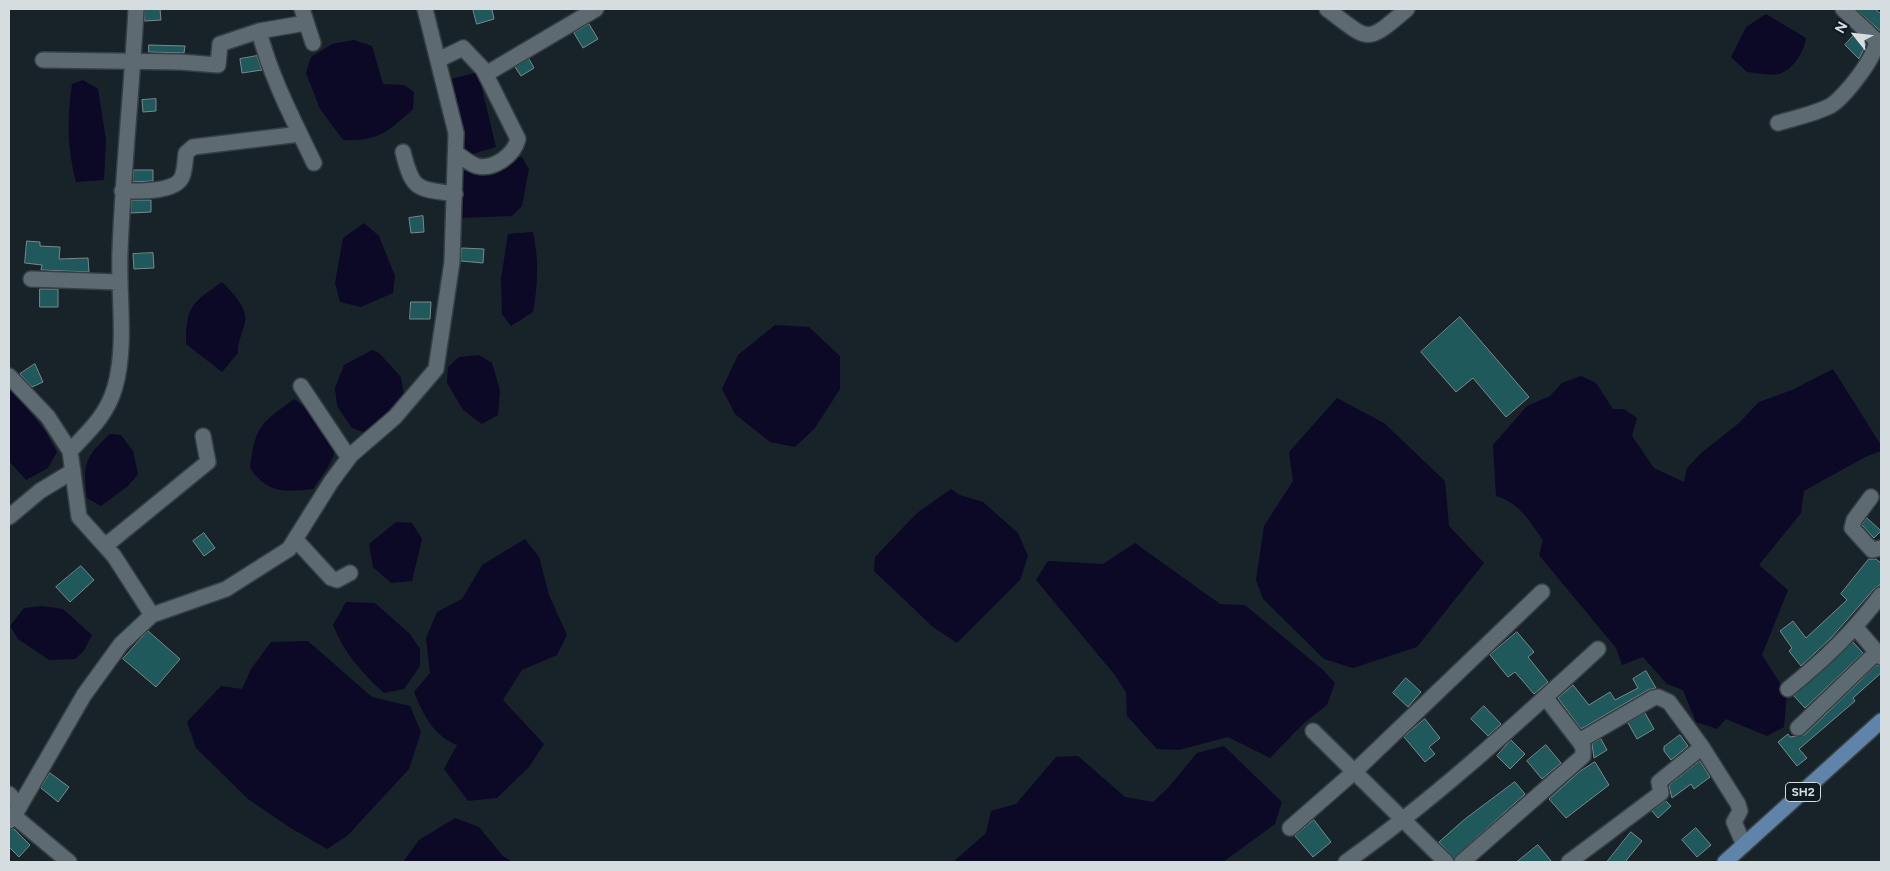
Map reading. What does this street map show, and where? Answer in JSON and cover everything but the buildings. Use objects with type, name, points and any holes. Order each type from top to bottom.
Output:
[{"type":"main road","name":"SH2","points":[[1725,862],[1881,721]]},
{"type":"street","points":[[70,451],[103,417],[115,386],[120,349],[118,282],[122,191],[136,9]]},
{"type":"street","points":[[14,814],[84,695],[121,644],[152,615],[226,589],[289,549],[331,482],[349,458],[395,416],[436,369],[452,262],[456,133],[425,9]]},
{"type":"street","points":[[486,74],[596,9]]},
{"type":"street","points":[[1326,9],[1356,31],[1365,35],[1373,35],[1407,9]]},
{"type":"street","points":[[1778,123],[1811,113],[1836,102],[1855,79],[1876,48],[1876,40],[1843,9]]},
{"type":"street","points":[[43,60],[218,65],[220,44],[304,16],[313,43]]},
{"type":"street","points":[[259,31],[266,59],[277,86],[314,162]]},
{"type":"street","points":[[438,60],[463,48],[486,74],[516,133],[516,146],[502,161],[480,166],[456,153]]},
{"type":"street","points":[[122,191],[157,190],[175,185],[182,176],[186,154],[193,147],[300,134]]},
{"type":"street","points":[[403,152],[409,176],[414,184],[423,189],[455,194]]},
{"type":"street","points":[[31,279],[118,282]]},
{"type":"street","points":[[9,376],[48,417],[70,451],[79,517],[105,546],[152,615]]},
{"type":"street","points":[[301,386],[349,458]]},
{"type":"street","points":[[105,546],[208,462],[203,436]]},
{"type":"street","points":[[9,515],[40,491],[73,471]]},
{"type":"street","points":[[1871,497],[1854,520],[1852,528],[1872,550],[1881,548]]},
{"type":"street","points":[[295,539],[331,578],[337,580],[350,573]]},
{"type":"street","points":[[1290,828],[1354,772],[1542,592]]},
{"type":"street","points":[[1788,689],[1836,649],[1856,628],[1881,595]]},
{"type":"street","points":[[1798,728],[1879,654],[1856,628]]},
{"type":"street","points":[[1346,862],[1404,821],[1475,762],[1598,649]]},
{"type":"street","points":[[1579,741],[1658,697],[1669,702],[1702,747],[1738,804],[1740,811],[1734,822],[1744,844]]},
{"type":"street","points":[[1462,862],[1580,761],[1584,751],[1579,741],[1545,698]]},
{"type":"street","points":[[1313,732],[1446,862]]},
{"type":"street","points":[[1569,862],[1659,794],[1662,791],[1659,782],[1702,747]]},
{"type":"street","points":[[9,794],[14,814],[69,862]]},
{"type":"water","points":[[1766,14],[1806,38],[1803,49],[1794,64],[1779,74],[1767,75],[1747,72],[1731,57],[1746,27]]},
{"type":"water","points":[[354,40],[372,46],[383,84],[404,85],[414,92],[413,109],[390,129],[374,137],[343,140],[320,109],[306,73],[311,57],[332,44]]},
{"type":"water","points":[[478,72],[496,147],[466,156],[451,79]]},
{"type":"water","points":[[83,80],[98,89],[106,140],[104,180],[76,182],[69,145],[69,109],[72,84]]},
{"type":"water","points":[[522,157],[529,169],[522,206],[512,216],[460,218],[462,172],[498,158]]},
{"type":"water","points":[[364,223],[379,236],[395,276],[393,293],[361,307],[340,302],[335,283],[343,238]]},
{"type":"water","points":[[533,232],[537,272],[533,312],[511,326],[502,314],[501,279],[508,234]]},
{"type":"water","points":[[222,282],[242,306],[245,322],[238,345],[238,353],[222,372],[186,344],[186,331],[189,313],[197,301]]},
{"type":"water","points":[[775,325],[809,327],[840,356],[840,389],[815,428],[795,447],[770,442],[735,414],[722,389],[738,355]]},
{"type":"water","points":[[372,350],[379,353],[401,377],[404,395],[366,433],[352,428],[337,406],[335,388],[344,365]]},
{"type":"water","points":[[479,355],[492,363],[500,390],[498,415],[482,424],[463,410],[447,383],[448,367],[459,357]]},
{"type":"water","points":[[1833,369],[1881,445],[1881,451],[1865,457],[1804,491],[1801,513],[1759,565],[1788,590],[1762,655],[1787,694],[1784,727],[1767,736],[1726,719],[1717,729],[1696,722],[1683,690],[1667,684],[1643,657],[1622,665],[1616,648],[1539,555],[1543,540],[1533,526],[1518,508],[1496,496],[1493,445],[1527,406],[1550,396],[1562,383],[1581,376],[1596,383],[1613,409],[1624,409],[1637,418],[1632,436],[1654,468],[1684,482],[1687,468],[1700,454],[1739,423],[1759,402],[1792,390]]},
{"type":"water","points":[[9,385],[46,432],[57,452],[48,468],[26,480],[9,461]]},
{"type":"water","points":[[1337,398],[1384,423],[1445,481],[1449,526],[1484,563],[1417,647],[1353,668],[1324,659],[1263,599],[1256,580],[1264,526],[1293,481],[1289,452]]},
{"type":"water","points":[[294,399],[321,423],[335,447],[330,463],[313,489],[285,491],[263,483],[250,468],[255,443],[262,427],[267,420]]},
{"type":"water","points":[[110,434],[121,435],[133,451],[138,474],[128,486],[101,506],[87,498],[86,469],[90,456]]},
{"type":"water","points":[[951,489],[960,495],[983,502],[1018,533],[1028,556],[1020,580],[957,643],[933,627],[874,571],[875,557],[917,513]]},
{"type":"water","points":[[396,522],[412,523],[422,539],[412,581],[391,583],[373,567],[369,544]]},
{"type":"water","points":[[525,539],[539,557],[549,595],[567,635],[557,655],[522,670],[503,700],[544,744],[529,767],[497,798],[468,801],[444,769],[457,745],[442,736],[430,724],[414,692],[430,673],[426,638],[437,612],[462,599],[482,565]]},
{"type":"water","points":[[1135,543],[1220,604],[1245,605],[1323,670],[1335,683],[1327,705],[1304,723],[1270,758],[1228,737],[1179,750],[1157,749],[1127,716],[1126,692],[1114,674],[1036,580],[1048,561],[1103,564]]},
{"type":"water","points":[[346,602],[375,603],[410,634],[420,649],[420,666],[404,689],[384,693],[368,678],[348,654],[333,625]]},
{"type":"water","points":[[42,606],[63,609],[92,635],[83,652],[75,659],[49,660],[18,639],[10,626],[24,608]]},
{"type":"water","points":[[308,641],[372,697],[410,706],[421,732],[409,769],[347,836],[327,849],[289,827],[248,799],[196,748],[187,722],[221,686],[242,689],[251,669],[271,642]]},
{"type":"water","points":[[1224,746],[1282,802],[1275,824],[1223,862],[953,862],[986,833],[991,811],[1016,804],[1056,757],[1078,756],[1125,797],[1153,802],[1168,788],[1197,753]]},
{"type":"water","points":[[455,818],[479,827],[502,855],[512,862],[403,862],[419,840]]}]
